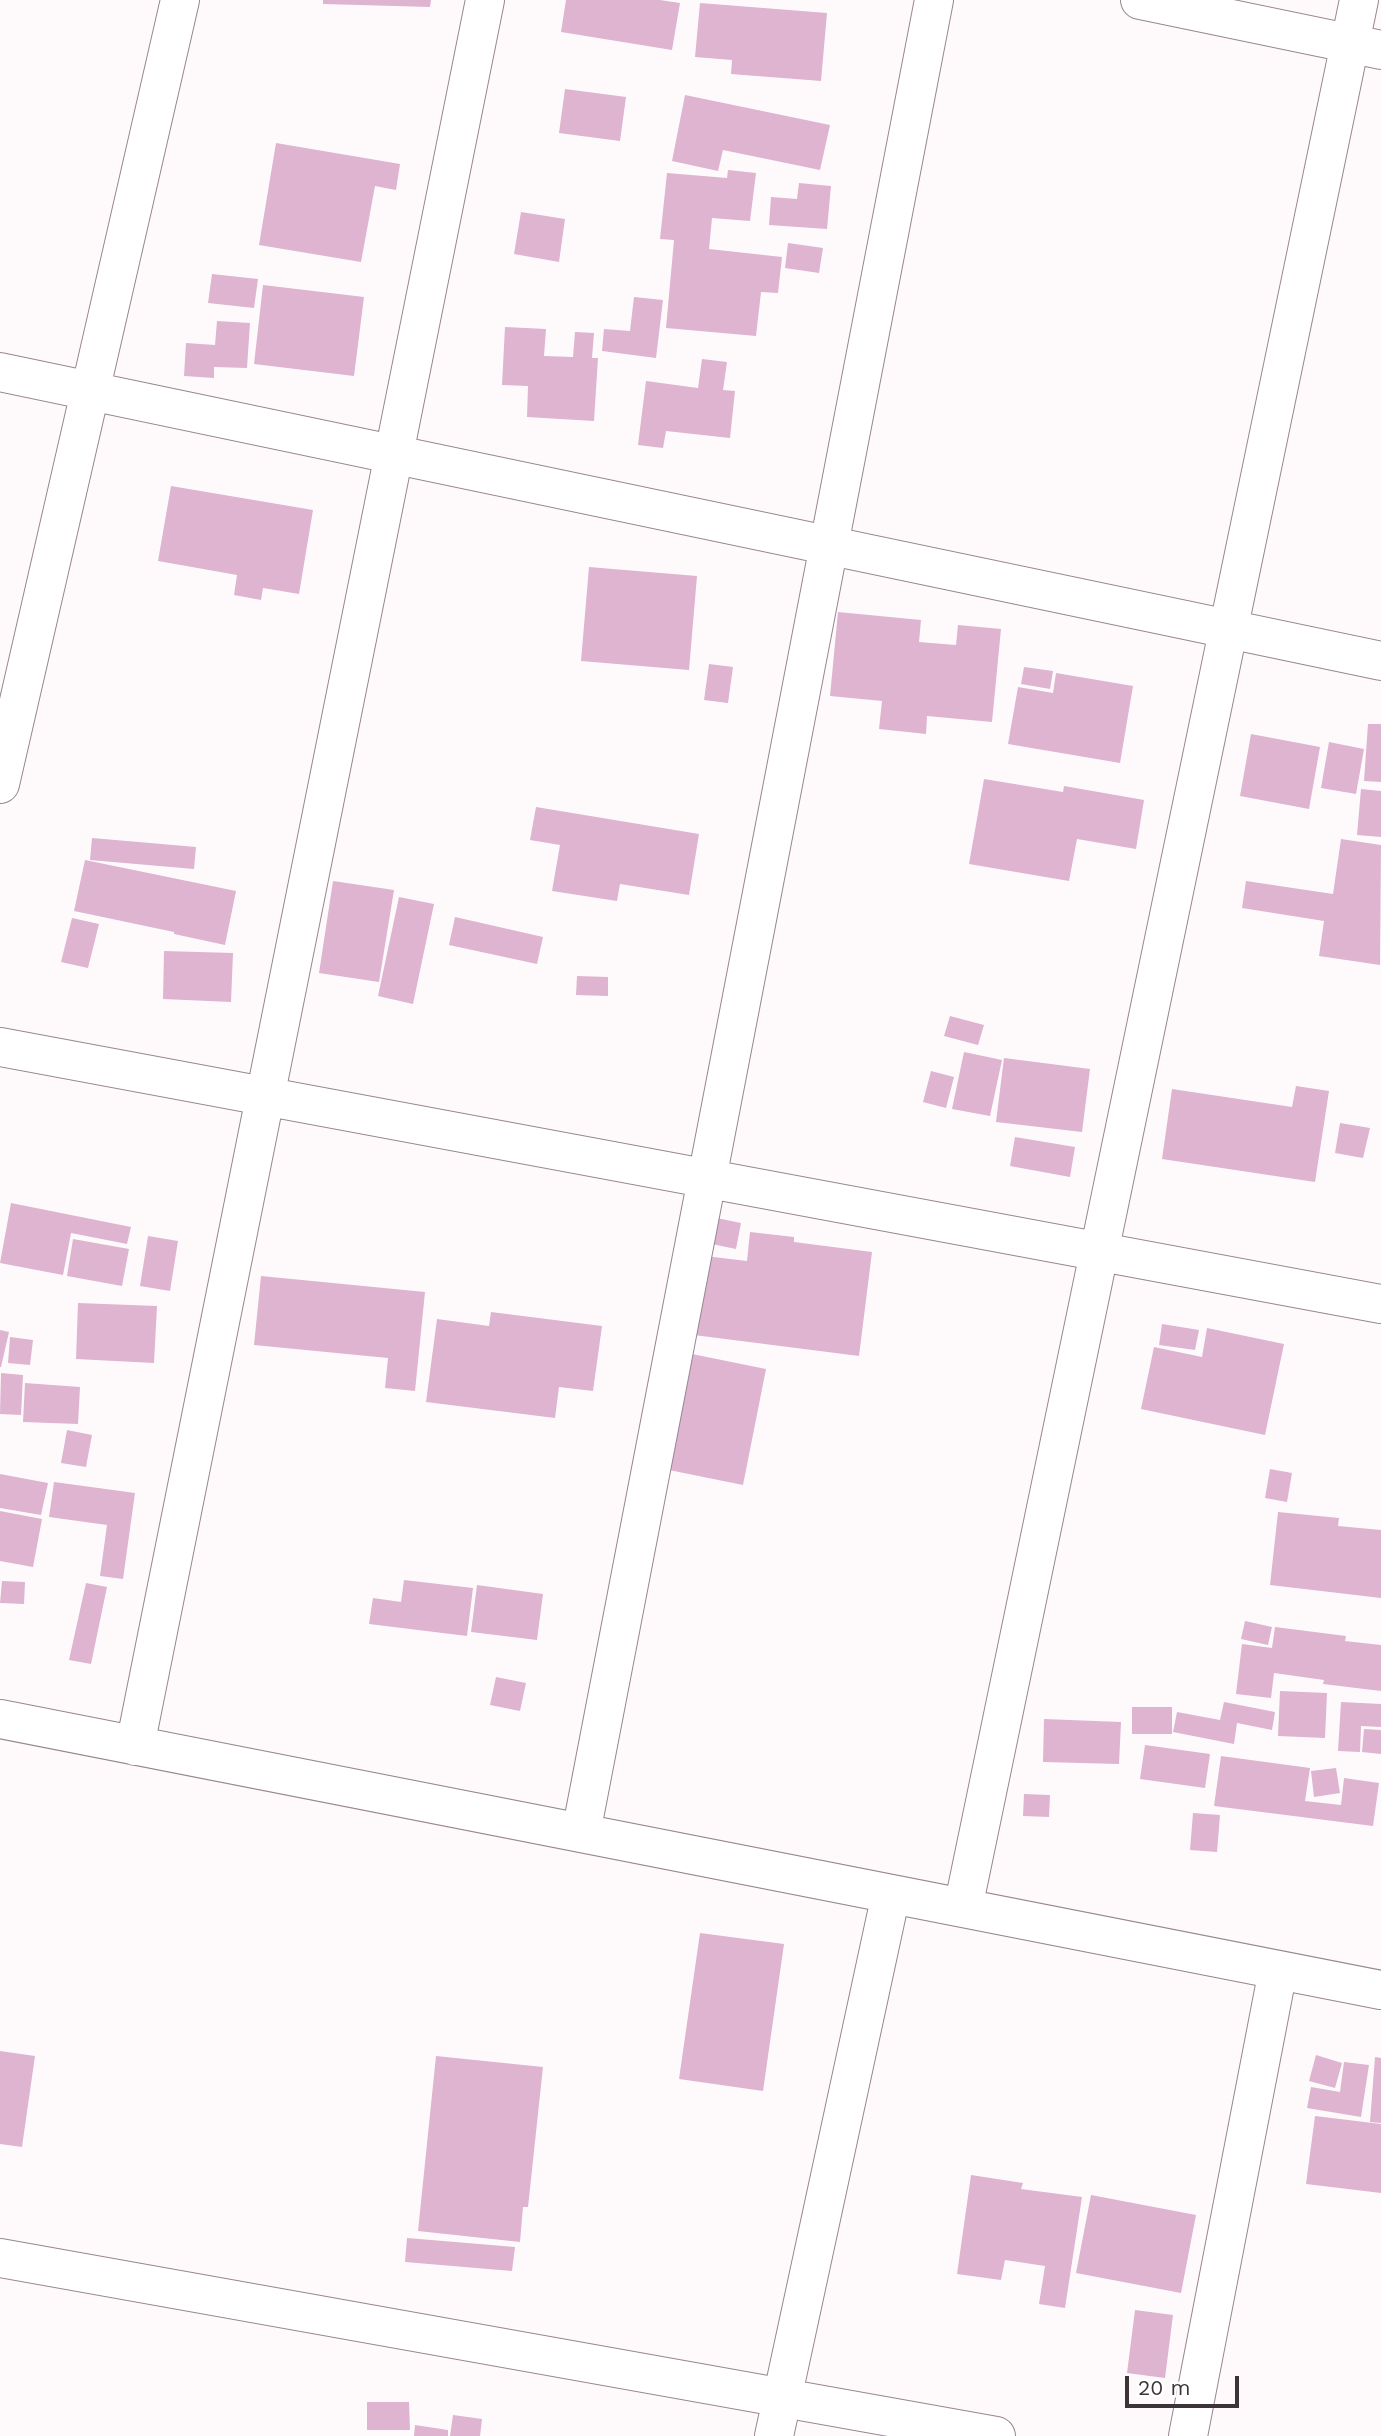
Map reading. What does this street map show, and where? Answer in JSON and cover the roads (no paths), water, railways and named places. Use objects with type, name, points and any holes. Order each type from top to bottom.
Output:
[{"type":"street","points":[[0,784],[4,746],[90,391],[180,0]]},
{"type":"street","points":[[135,1745],[485,0]]},
{"type":"street","points":[[581,1833],[933,0]]},
{"type":"street","points":[[1140,0],[1366,47]]},
{"type":"street","points":[[963,1908],[1228,629],[1366,47],[1359,0]]},
{"type":"street","points":[[0,372],[1381,661]]},
{"type":"street","points":[[0,1047],[1381,1304]]},
{"type":"street","points":[[0,1719],[1381,1990]]},
{"type":"street","points":[[774,2436],[891,1894]]},
{"type":"street","points":[[1188,2436],[1278,1970]]},
{"type":"street","points":[[0,2258],[996,2436]]}]
